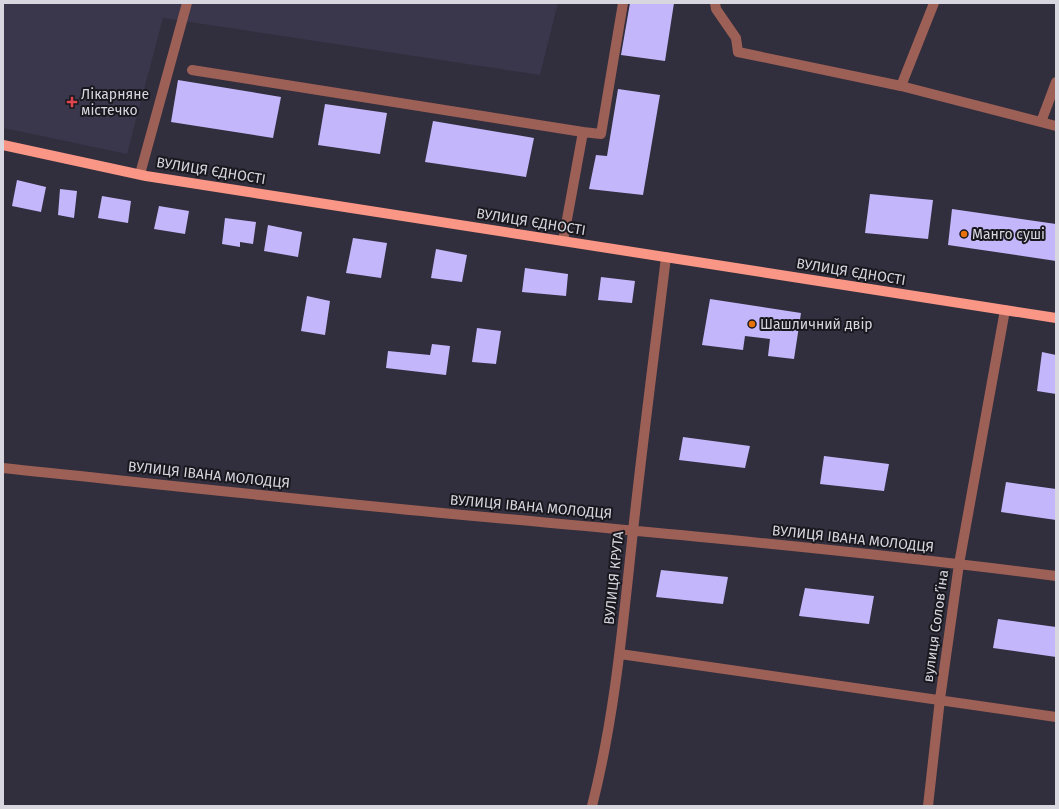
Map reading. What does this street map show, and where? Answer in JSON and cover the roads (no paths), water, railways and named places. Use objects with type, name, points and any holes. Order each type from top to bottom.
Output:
[{"type":"main road","name":"ВУЛИЦЯ ЄДНОСТІ","points":[[3,145],[140,174],[1056,318]]},
{"type":"street","points":[[140,174],[188,3]]},
{"type":"street","points":[[192,70],[601,134],[623,3]]},
{"type":"street","points":[[715,3],[716,9],[736,38],[738,52],[901,86],[1056,126]]},
{"type":"street","points":[[901,86],[934,3]]},
{"type":"street","points":[[1041,122],[1056,82]]},
{"type":"street","points":[[563,241],[583,132]]},
{"type":"street","name":"ВУЛИЦЯ КРУТА","points":[[592,806],[604,759],[620,654],[633,529],[666,257]]},
{"type":"street","name":"вулиця Соловʼїна","points":[[928,806],[940,699],[959,564],[1004,310]]},
{"type":"street","name":"ВУЛИЦЯ ІВАНА МОЛОДЦЯ","points":[[3,468],[463,515],[633,529],[740,542],[959,564],[1056,576]]},
{"type":"street","points":[[620,654],[940,699],[1056,717]]},
{"type":"place","name":"Лікарняне містечко","points":[[72,102]]},
{"type":"place","name":"Манго суші","points":[[964,234]]},
{"type":"place","name":"Шашличний двір","points":[[752,324]]}]
